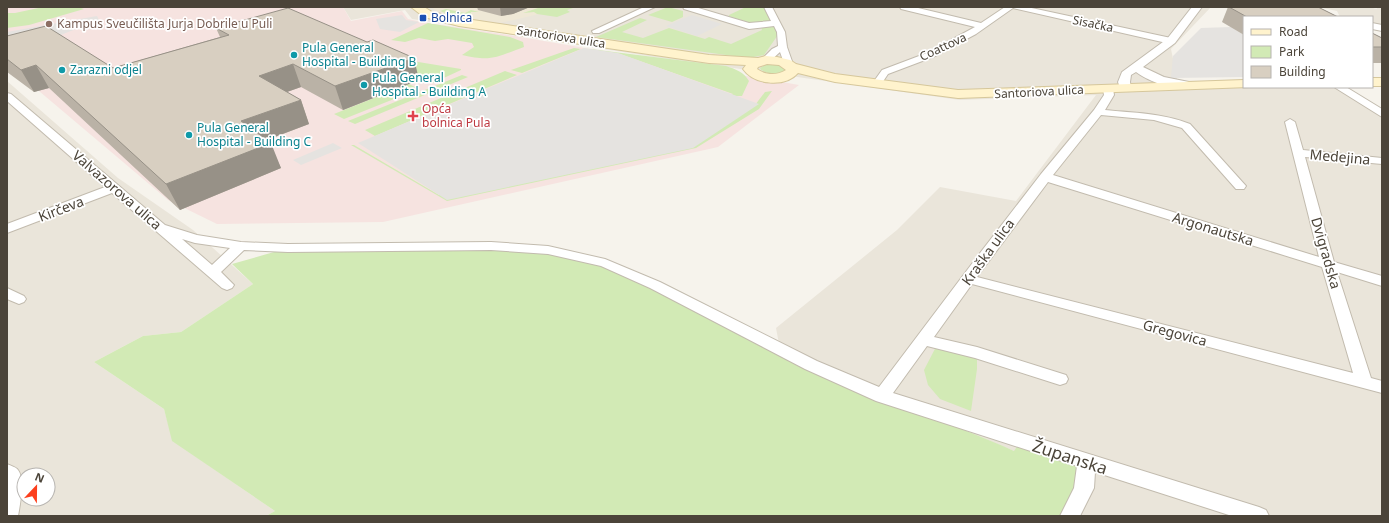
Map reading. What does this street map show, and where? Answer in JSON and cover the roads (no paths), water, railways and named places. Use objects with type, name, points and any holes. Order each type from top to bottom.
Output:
[{"type":"main road","name":"Santoriova ulica","points":[[417,7],[428,15],[444,19],[709,59],[758,64]]},
{"type":"main road","points":[[778,60],[788,69],[764,77],[758,64],[778,60]]},
{"type":"main road","name":"Santoriova ulica","points":[[788,69],[877,84],[944,93],[973,94],[1243,84]]},
{"type":"street","points":[[596,31],[651,7]]},
{"type":"street","points":[[687,7],[749,26],[777,23]]},
{"type":"street","points":[[768,7],[781,32],[788,69]]},
{"type":"street","points":[[904,7],[982,26]]},
{"type":"street","name":"Coattova","points":[[877,84],[885,72],[930,55],[973,32],[1010,7]]},
{"type":"street","name":"Sisačka","points":[[1016,7],[1170,41]]},
{"type":"street","points":[[1134,68],[1170,41],[1197,7]]},
{"type":"street","points":[[758,64],[783,46]]},
{"type":"street","points":[[1134,68],[1156,79],[1185,86]]},
{"type":"street","points":[[1128,88],[1137,79],[1134,68]]},
{"type":"street","name":"Kraška ulica","points":[[882,396],[1045,177],[1098,112],[1109,95],[1108,88]]},
{"type":"street","points":[[1341,88],[1382,114]]},
{"type":"street","name":"Valvazorova ulica","points":[[8,96],[227,285]]},
{"type":"street","points":[[1098,112],[1163,118],[1186,126],[1240,186]]},
{"type":"street","name":"Dvigradska","points":[[1290,122],[1328,265],[1364,383]]},
{"type":"street","name":"Medejina","points":[[1299,153],[1382,161]]},
{"type":"street","name":"Argonautska","points":[[1045,177],[1382,281]]},
{"type":"street","name":"Kirčeva","points":[[7,229],[114,188]]},
{"type":"street","name":"Županska","points":[[161,228],[196,239],[241,246],[288,248],[491,246],[548,250],[605,263],[655,285],[811,365],[882,396],[1259,516]]},
{"type":"street","points":[[212,272],[241,246]]},
{"type":"street","name":"Gregovica","points":[[969,279],[1382,387]]},
{"type":"street","points":[[924,340],[978,353],[1060,379]]},
{"type":"street","points":[[1070,516],[1084,488],[1087,462]]},
{"type":"street","points":[[7,472],[11,475],[11,500],[8,516]]},
{"type":"place","name":"Bolnica","points":[[423,18]]},
{"type":"place","name":"Kampus Sveučilišta Jurja Dobrile u Puli","points":[[49,24]]},
{"type":"place","name":"Pula General Hospital - Building B","points":[[294,55]]},
{"type":"place","name":"Zarazni odjel","points":[[62,70]]},
{"type":"place","name":"Pula General Hospital - Building A","points":[[364,85]]},
{"type":"place","name":"Opća bolnica Pula","points":[[413,116]]},
{"type":"place","name":"Pula General Hospital - Building C","points":[[189,135]]}]
